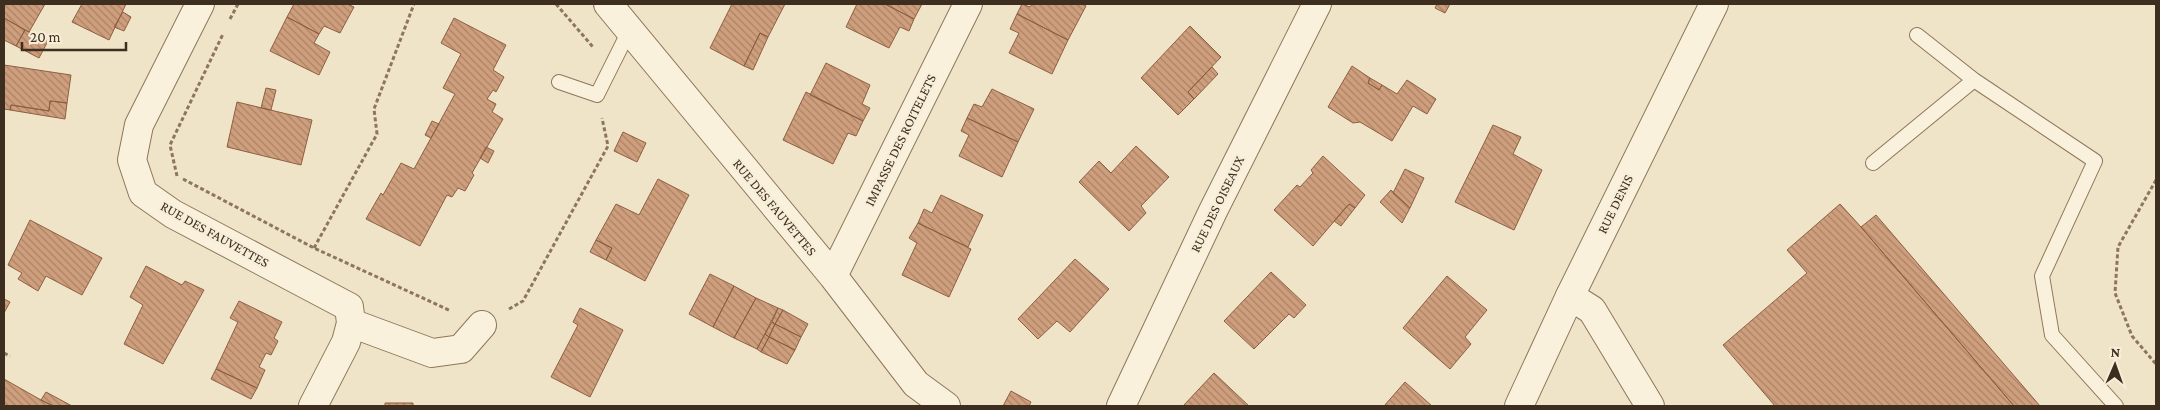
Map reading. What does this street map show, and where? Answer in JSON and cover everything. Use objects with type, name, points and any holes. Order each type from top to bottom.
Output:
[{"type":"street","name":"RUE DES FAUVETTES","points":[[200,4],[140,125],[132,160],[143,193],[173,214],[349,307],[351,323]]},
{"type":"street","name":"RUE DES FAUVETTES","points":[[608,4],[833,276],[916,384],[946,406]]},
{"type":"street","name":"IMPASSE DES ROITELETS","points":[[833,276],[968,4]]},
{"type":"street","name":"RUE DES OISEAUX","points":[[1121,406],[1213,211],[1317,4]]},
{"type":"street","name":"RUE DENIS","points":[[1519,406],[1570,296],[1714,4]]},
{"type":"street","points":[[1570,296],[1592,310],[1650,406]]},
{"type":"street","points":[[312,406],[346,342],[351,323],[432,352],[461,350],[482,326]]},
{"type":"lane","points":[[560,82],[598,95],[629,31]]},
{"type":"lane","points":[[1917,35],[1974,80],[2095,161],[2042,276],[2052,335],[2116,406]]},
{"type":"lane","points":[[1873,163],[1974,80]]},
{"type":"path","points":[[229,22],[238,4]]},
{"type":"path","points":[[314,248],[377,134],[374,109],[414,4]]},
{"type":"path","points":[[556,4],[610,68]]},
{"type":"path","points":[[225,30],[170,145],[176,176],[314,248],[482,326],[523,301],[608,146],[598,95]]},
{"type":"path","points":[[2156,180],[2118,247],[2115,293],[2132,336],[2156,364]]},
{"type":"path","points":[[4,353],[10,356]]},
{"type":"building","points":[[4,4],[45,4],[29,32],[4,18]]},
{"type":"building","points":[[82,4],[126,4],[109,40],[72,22]]},
{"type":"building","points":[[294,4],[347,4],[354,7],[340,33],[324,26],[319,34],[287,17]]},
{"type":"building","points":[[732,4],[785,4],[768,37],[760,33],[744,66],[710,48]]},
{"type":"building","points":[[857,4],[885,4],[914,19],[909,31],[900,27],[889,48],[846,27]]},
{"type":"building","points":[[885,4],[922,4],[914,19]]},
{"type":"building","points":[[1022,4],[1030,7],[1032,4],[1082,4],[1086,6],[1068,40],[1017,14]]},
{"type":"building","points":[[1437,4],[1450,4],[1445,13],[1435,8]]},
{"type":"building","points":[[123,12],[131,17],[124,31],[114,27]]},
{"type":"building","points":[[1017,14],[1068,40],[1052,74],[1009,53],[1019,33],[1010,29]]},
{"type":"building","points":[[287,17],[319,34],[314,43],[330,52],[319,75],[270,51]]},
{"type":"building","points":[[4,18],[25,30],[16,46],[4,40]]},
{"type":"building","points":[[454,18],[506,45],[493,70],[504,77],[496,92],[493,90],[487,99],[496,104],[492,112],[503,119],[472,173],[474,175],[465,191],[458,188],[452,197],[447,195],[420,246],[366,219],[381,193],[383,195],[401,163],[414,169],[455,94],[443,88],[461,54],[441,43]]},
{"type":"building","points":[[1190,26],[1221,57],[1188,92],[1194,99],[1178,115],[1141,78]]},
{"type":"building","points":[[25,30],[48,41],[39,58],[16,46]]},
{"type":"building","points":[[760,33],[768,37],[753,70],[744,66]]},
{"type":"building","points":[[826,63],[870,85],[862,104],[870,108],[863,121],[810,95]]},
{"type":"building","points":[[4,65],[71,75],[67,103],[50,101],[49,111],[11,105],[10,110],[4,109]]},
{"type":"building","points":[[1352,66],[1370,78],[1368,83],[1379,90],[1382,85],[1397,94],[1407,80],[1436,99],[1427,114],[1413,106],[1392,141],[1360,122],[1353,123],[1328,107]]},
{"type":"building","points":[[1212,67],[1218,74],[1194,99],[1188,92]]},
{"type":"building","points":[[1370,78],[1382,85],[1379,90],[1368,83]]},
{"type":"building","points":[[266,88],[276,90],[271,110],[261,108]]},
{"type":"building","points":[[992,89],[1034,109],[1018,142],[967,118],[974,104],[982,107]]},
{"type":"building","points":[[806,92],[863,121],[856,136],[848,133],[833,164],[783,140]]},
{"type":"building","points":[[50,101],[67,103],[65,119],[10,110],[11,105],[49,111]]},
{"type":"building","points":[[237,102],[312,120],[301,165],[227,147]]},
{"type":"building","points":[[967,118],[1018,142],[1002,177],[959,156],[969,135],[961,131]]},
{"type":"building","points":[[432,121],[439,124],[431,138],[425,135]]},
{"type":"building","points":[[1493,125],[1521,137],[1513,154],[1542,170],[1514,230],[1455,202]]},
{"type":"building","points":[[623,132],[646,143],[637,162],[614,151]]},
{"type":"building","points":[[1136,146],[1169,177],[1141,206],[1146,213],[1129,231],[1079,182],[1099,161],[1111,173]]},
{"type":"building","points":[[486,147],[494,151],[488,163],[480,158]]},
{"type":"building","points":[[1323,156],[1365,195],[1355,208],[1349,204],[1313,246],[1274,210],[1297,185],[1300,187],[1313,173],[1311,170]]},
{"type":"building","points":[[1405,169],[1424,178],[1410,208],[1393,193]]},
{"type":"building","points":[[658,179],[689,195],[645,281],[606,260],[612,248],[596,240],[616,204],[639,215]]},
{"type":"building","points":[[1391,190],[1410,208],[1402,223],[1380,202]]},
{"type":"building","points":[[941,195],[983,215],[968,247],[918,223],[924,209],[932,213]]},
{"type":"building","points":[[1349,204],[1355,208],[1341,226],[1334,221]]},
{"type":"building","points":[[1840,204],[2014,406],[1775,406],[1723,345],[1807,273],[1787,250]]},
{"type":"building","points":[[1876,215],[2040,406],[2014,406],[1861,227]]},
{"type":"building","points":[[30,220],[102,258],[82,295],[46,276],[38,291],[18,279],[22,273],[8,265]]},
{"type":"building","points":[[918,223],[971,249],[949,297],[902,275],[917,243],[909,238]]},
{"type":"building","points":[[596,240],[612,248],[606,260],[590,252]]},
{"type":"building","points":[[1075,259],[1109,289],[1070,332],[1057,321],[1038,339],[1018,319]]},
{"type":"building","points":[[146,266],[182,285],[185,281],[204,290],[163,364],[124,344],[143,305],[130,297]]},
{"type":"building","points":[[1271,272],[1306,305],[1294,318],[1289,314],[1254,349],[1224,321]]},
{"type":"building","points":[[710,274],[734,286],[713,327],[689,314]]},
{"type":"building","points":[[1447,276],[1487,310],[1465,337],[1471,344],[1450,369],[1403,328]]},
{"type":"building","points":[[734,286],[756,298],[734,338],[713,327]]},
{"type":"building","points":[[756,298],[778,308],[757,349],[734,338]]},
{"type":"building","points":[[4,299],[10,302],[4,313]]},
{"type":"building","points":[[239,301],[282,322],[274,338],[278,341],[271,355],[266,353],[259,367],[265,370],[257,388],[216,369],[238,322],[230,318]]},
{"type":"building","points":[[580,308],[623,330],[590,397],[551,377],[578,325],[573,322]]},
{"type":"building","points":[[778,308],[783,310],[775,324],[772,322]]},
{"type":"building","points":[[783,310],[808,324],[801,337],[775,324]]},
{"type":"building","points":[[772,322],[775,324],[769,337],[765,334]]},
{"type":"building","points":[[775,324],[801,337],[795,350],[769,337]]},
{"type":"building","points":[[765,334],[769,337],[761,352],[757,349]]},
{"type":"building","points":[[769,337],[795,350],[787,364],[761,352]]},
{"type":"building","points":[[216,369],[257,388],[251,399],[211,379]]},
{"type":"building","points":[[1214,373],[1249,406],[1183,406]]},
{"type":"building","points":[[4,379],[41,400],[53,406],[4,406]]},
{"type":"building","points":[[1405,382],[1432,406],[1384,406]]},
{"type":"building","points":[[1011,391],[1031,402],[1029,406],[1003,406]]},
{"type":"building","points":[[46,392],[72,406],[53,406],[41,400]]},
{"type":"building","points":[[385,403],[413,403],[413,406],[385,406]]}]
